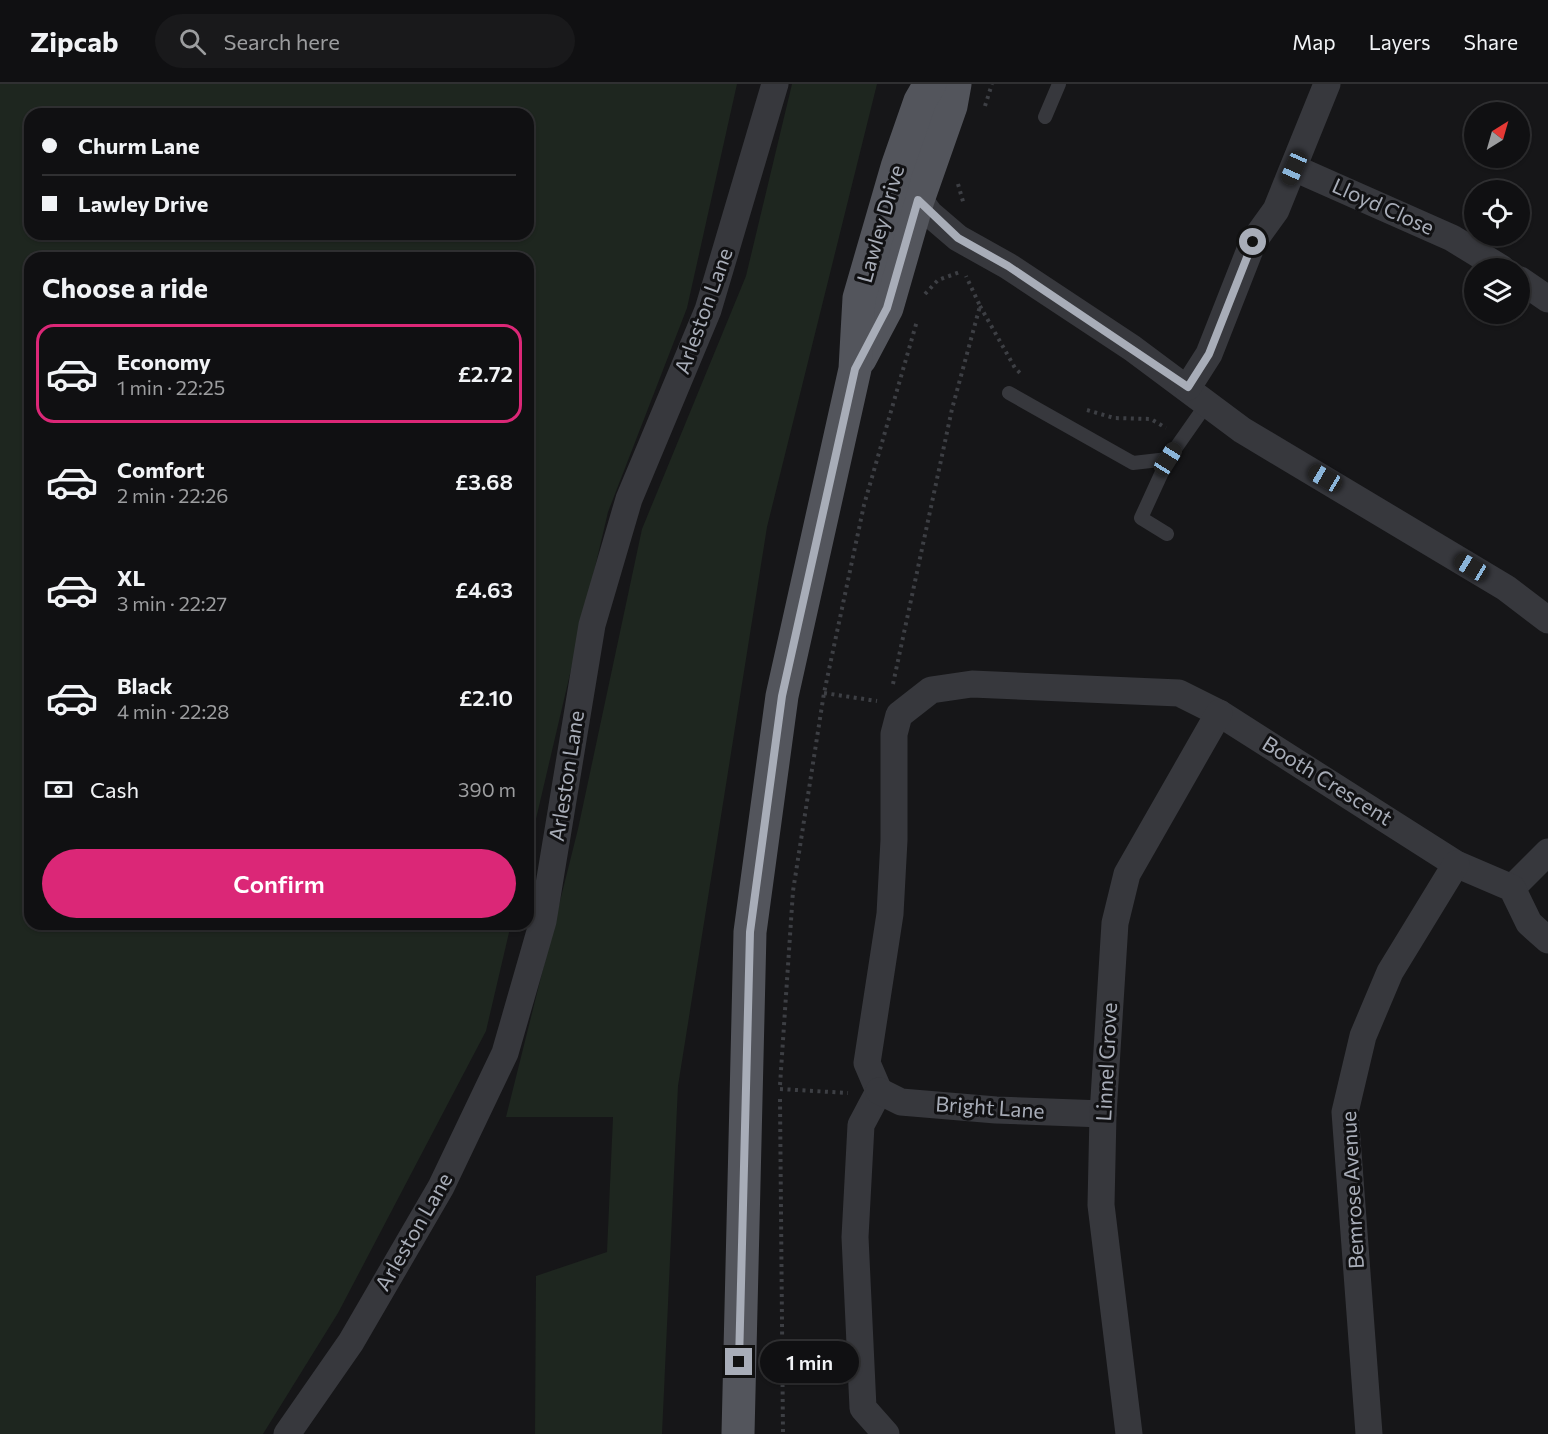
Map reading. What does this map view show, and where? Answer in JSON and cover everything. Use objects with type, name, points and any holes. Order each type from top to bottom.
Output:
[{"type":"main road","name":"Lawley Drive","points":[[738,1434],[750,932],[782,696],[855,369],[859,298],[897,167],[920,101],[930,84]]},
{"type":"main road","name":"Lawley Drive","points":[[855,369],[887,308],[918,200],[951,106],[955,84]]},
{"type":"street","name":"Arleston Lane","points":[[287,1434],[351,1342],[441,1187],[505,1053],[543,921],[592,625],[629,499],[708,310],[775,84]]},
{"type":"street","points":[[1198,394],[1209,354],[1253,242],[1276,210],[1327,84]]},
{"type":"street","points":[[897,167],[918,200],[958,238],[1008,266],[1198,394],[1242,430],[1497,582],[1548,620]]},
{"type":"street","name":"Lloyd Close","points":[[1294,168],[1452,238],[1485,258]]},
{"type":"street","points":[[1530,287],[1548,299]]},
{"type":"street","name":"Booth Crescent","points":[[894,709],[931,690],[972,684],[1179,693],[1219,713],[1456,864],[1512,888]]},
{"type":"street","points":[[886,1434],[863,1408],[855,1237],[861,1125],[879,1091],[867,1063],[890,914],[894,840],[894,709]]},
{"type":"street","name":"Linnel Grove","points":[[1130,1434],[1101,1205],[1103,1114],[1115,923],[1127,874],[1219,713]]},
{"type":"street","points":[[1548,852],[1512,888],[1529,923],[1548,940]]},
{"type":"street","name":"Bemrose Avenue","points":[[1369,1434],[1346,1112],[1363,1036],[1390,972],[1456,864]]},
{"type":"street","name":"Bright Lane","points":[[879,1091],[901,1102],[996,1110],[1103,1114]]},
{"type":"lane","points":[[1045,117],[1059,84]]},
{"type":"lane","points":[[1009,393],[1133,463],[1168,459]]},
{"type":"lane","points":[[1167,534],[1141,518],[1168,459],[1182,438],[1198,394]]},
{"type":"path","points":[[959,175],[958,187],[965,207]]},
{"type":"path","points":[[921,301],[938,280],[964,272],[980,306],[1015,368],[1030,381]]},
{"type":"path","points":[[824,693],[894,709],[952,409],[980,306]]},
{"type":"path","points":[[783,1434],[780,1089],[793,891],[824,693],[864,505],[918,318]]},
{"type":"path","points":[[1083,409],[1114,418],[1152,419],[1182,438]]},
{"type":"path","points":[[780,1089],[864,1094],[879,1091]]},
{"type":"shaded area","points":[[0,84],[737,84],[687,308],[608,512],[534,827],[534,252],[24,252],[24,930],[510,930],[486,1031],[338,1313],[263,1434],[0,1434]]},
{"type":"shaded area","points":[[792,84],[877,84],[767,527],[678,1086],[662,1434],[535,1434],[536,1276],[607,1252],[613,1117],[506,1117],[578,829],[642,529],[746,276]]},
{"type":"route","points":[[739,1362],[750,932],[782,696],[855,369],[887,308],[918,200],[930,214],[958,238],[1008,266],[1188,387],[1209,354],[1253,242]]}]
